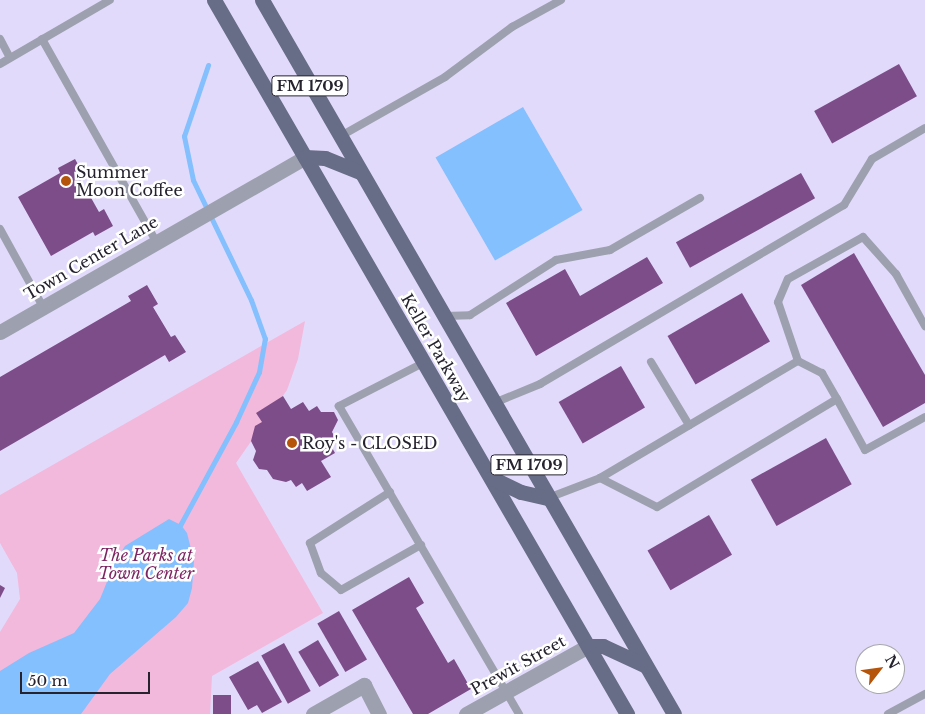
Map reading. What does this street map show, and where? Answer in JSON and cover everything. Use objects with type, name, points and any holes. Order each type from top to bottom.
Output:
[{"type":"main road","name":"Keller Parkway","points":[[214,0],[627,714]]},
{"type":"main road","name":"Keller Parkway","points":[[262,0],[359,172],[674,714]]},
{"type":"main road","points":[[306,157],[325,158],[359,172]]},
{"type":"main road","points":[[492,478],[521,492],[548,498]]},
{"type":"main road","points":[[588,646],[603,646],[646,666]]},
{"type":"street","name":"Town Center Lane","points":[[0,332],[190,220],[306,157]]},
{"type":"street","name":"Prewit Street","points":[[466,714],[588,646]]},
{"type":"street","points":[[312,714],[364,686],[379,714]]},
{"type":"lane","points":[[0,64],[110,0]]},
{"type":"lane","points":[[339,137],[444,78],[512,27],[561,0]]},
{"type":"lane","points":[[0,39],[10,58]]},
{"type":"lane","points":[[42,39],[156,241]]},
{"type":"lane","points":[[494,404],[540,384],[844,205],[872,159],[925,128]]},
{"type":"lane","points":[[443,316],[470,315],[556,260],[610,250],[700,198]]},
{"type":"lane","points":[[0,229],[43,307]]},
{"type":"lane","points":[[925,326],[896,274],[863,237],[788,279],[778,302],[798,361],[822,372],[865,450],[925,417]]},
{"type":"lane","points":[[548,498],[600,478],[798,361]]},
{"type":"lane","points":[[424,362],[339,406],[519,714]]},
{"type":"lane","points":[[651,362],[689,425]]},
{"type":"lane","points":[[600,478],[657,507],[838,399]]},
{"type":"lane","points":[[390,492],[310,543],[321,573],[341,590],[420,545]]},
{"type":"lane","points":[[888,714],[925,694]]},
{"type":"green space","name":"The Parks at Town Center","points":[[305,321],[298,359],[287,390],[236,463],[323,613],[212,676],[210,714],[0,714],[0,632],[20,599],[17,573],[0,543],[0,495]]},
{"type":"water","points":[[523,107],[582,210],[495,261],[436,158]]},
{"type":"water","points":[[169,519],[181,525],[187,533],[194,561],[192,588],[188,603],[176,617],[110,674],[81,714],[0,714],[0,671],[29,653],[74,633],[100,599],[115,562],[125,546]]},
{"type":"building","points":[[899,64],[917,96],[832,143],[814,111]]},
{"type":"building","points":[[75,159],[85,177],[81,180],[99,212],[104,209],[113,226],[95,236],[93,232],[51,256],[18,197],[60,173],[58,168]]},
{"type":"building","points":[[801,173],[815,198],[690,268],[676,242]]},
{"type":"building","points":[[854,253],[925,375],[925,403],[883,427],[801,285]]},
{"type":"building","points":[[647,257],[663,283],[536,356],[506,303],[565,269],[580,296]]},
{"type":"building","points":[[147,285],[158,304],[153,307],[171,337],[175,335],[186,352],[169,362],[165,355],[0,451],[0,377],[131,301],[128,296]]},
{"type":"building","points":[[742,293],[770,341],[696,384],[668,336]]},
{"type":"building","points":[[621,366],[645,408],[583,444],[559,402]]},
{"type":"building","name":"Roy's - CLOSED","points":[[283,396],[291,409],[303,402],[309,411],[317,406],[321,412],[334,412],[338,420],[332,432],[337,441],[330,444],[335,453],[321,461],[331,477],[307,491],[302,483],[296,487],[291,480],[286,482],[273,479],[267,470],[259,469],[253,460],[256,451],[251,441],[255,426],[262,422],[256,413]]},
{"type":"building","points":[[826,438],[852,484],[776,526],[751,480]]},
{"type":"building","points":[[709,515],[732,555],[671,590],[648,550]]},
{"type":"building","points":[[409,577],[424,603],[416,608],[448,663],[454,659],[471,689],[428,714],[413,714],[352,610]]},
{"type":"building","points":[[0,585],[5,588],[0,598]]},
{"type":"building","points":[[339,611],[367,659],[345,672],[317,624]]},
{"type":"building","points":[[318,640],[339,675],[319,687],[298,652]]},
{"type":"building","points":[[284,643],[311,691],[288,704],[261,656]]},
{"type":"building","points":[[258,661],[282,702],[262,713],[257,705],[248,710],[229,677]]},
{"type":"building","points":[[213,695],[231,695],[231,714],[213,714]]},
{"type":"waterway","points":[[178,529],[236,422],[259,372],[265,339],[251,300],[193,180],[184,136],[208,65]]},
{"type":"place","name":"Summer Moon Coffee","points":[[66,181]]},
{"type":"place","name":"Roy's - CLOSED","points":[[292,443]]}]
